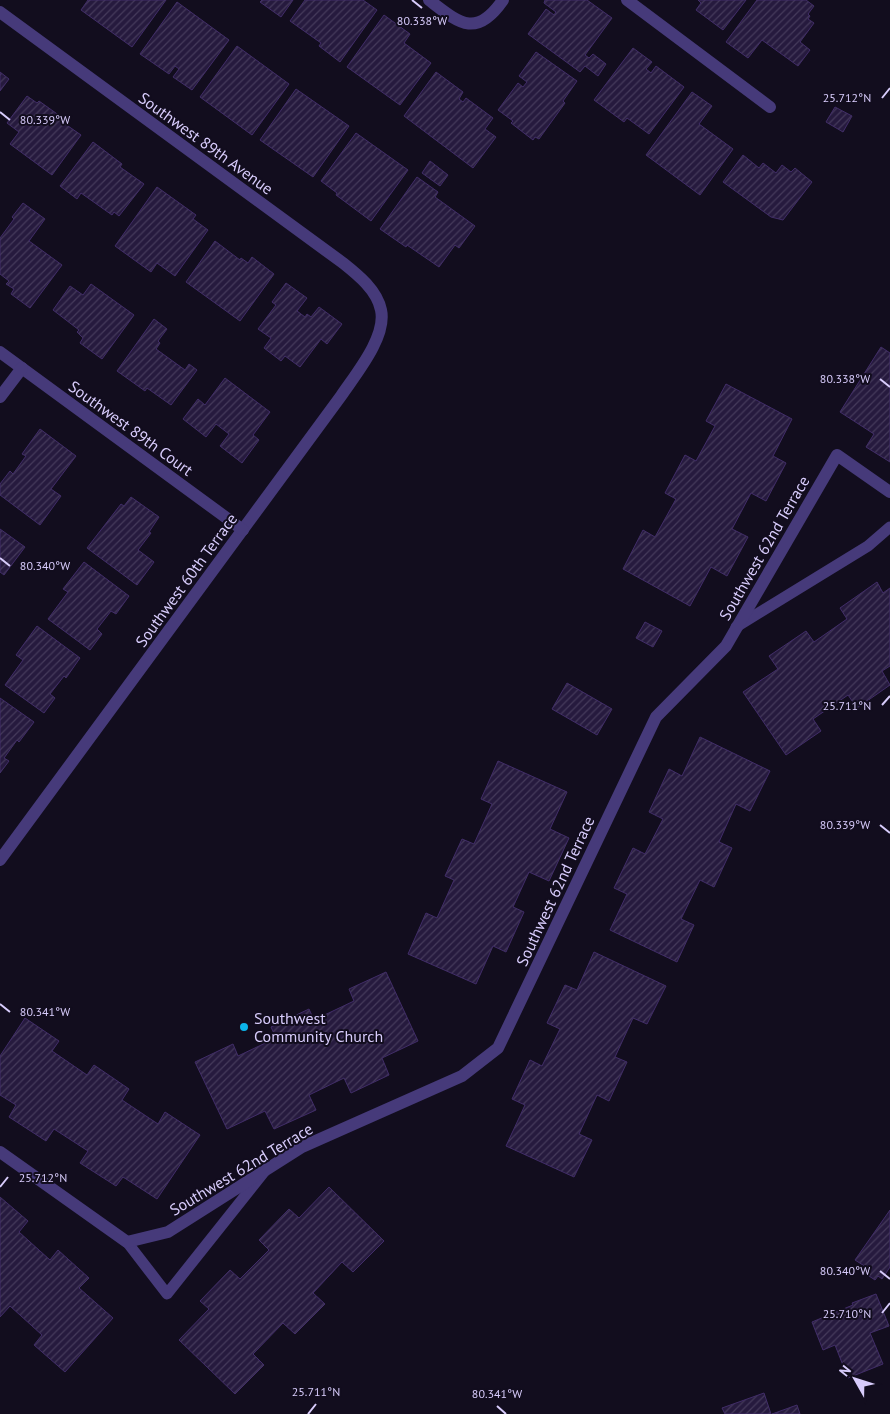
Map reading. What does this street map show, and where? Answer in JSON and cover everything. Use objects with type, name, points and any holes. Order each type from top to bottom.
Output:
[{"type":"street","points":[[429,0],[449,15],[470,24],[478,24],[486,19],[503,0]]},
{"type":"street","points":[[627,0],[770,107]]},
{"type":"street","name":"Southwest 89th Avenue","points":[[0,12],[343,263],[371,289],[382,311]]},
{"type":"street","name":"Southwest 60th Terrace","points":[[0,860],[366,360],[375,344],[382,311]]},
{"type":"street","name":"Southwest 89th Court","points":[[0,352],[243,530]]},
{"type":"street","points":[[0,397],[22,368]]},
{"type":"street","name":"Southwest 62nd Terrace","points":[[127,1242],[168,1232],[302,1147],[462,1076],[498,1048],[656,716],[726,646],[837,455],[890,492]]},
{"type":"street","points":[[0,1152],[127,1242]]},
{"type":"lane","points":[[736,627],[868,546],[890,527]]},
{"type":"lane","points":[[127,1242],[167,1294],[267,1169]]},
{"type":"building","points":[[88,0],[166,0],[132,47],[81,10]]},
{"type":"building","points":[[262,0],[293,0],[281,17],[260,2]]},
{"type":"building","points":[[305,0],[363,0],[377,10],[340,62],[319,46],[321,43],[290,21]]},
{"type":"building","points":[[545,0],[587,0],[612,18],[585,55],[589,58],[593,54],[606,64],[598,76],[585,66],[580,72],[528,34],[546,9],[554,15],[556,12],[544,3]]},
{"type":"building","points":[[698,0],[746,0],[723,30],[696,10],[701,3]]},
{"type":"building","points":[[757,0],[806,0],[814,6],[808,14],[810,16],[808,19],[814,23],[800,42],[810,50],[798,66],[762,40],[748,58],[726,42]]},
{"type":"building","points":[[177,2],[229,40],[192,90],[173,77],[179,69],[175,66],[169,74],[140,54]]},
{"type":"building","points":[[384,15],[410,34],[404,43],[431,63],[400,105],[347,67]]},
{"type":"building","points":[[237,46],[289,84],[252,135],[200,97]]},
{"type":"building","points":[[633,48],[652,62],[646,69],[651,73],[656,66],[684,87],[649,134],[627,118],[624,122],[594,100]]},
{"type":"building","points":[[536,52],[577,81],[563,101],[565,103],[539,139],[535,137],[533,140],[498,110],[518,83],[523,87],[527,82],[519,76]]},
{"type":"building","points":[[0,72],[9,79],[0,91]]},
{"type":"building","points":[[436,72],[463,92],[459,99],[463,102],[466,98],[493,118],[485,129],[496,137],[473,168],[404,116]]},
{"type":"building","points":[[296,89],[349,126],[313,177],[260,140]]},
{"type":"building","points":[[692,92],[712,106],[699,124],[733,149],[700,195],[646,155]]},
{"type":"building","points":[[27,96],[37,103],[39,101],[60,116],[58,119],[81,135],[52,175],[10,144],[19,132],[7,123]]},
{"type":"building","points":[[835,107],[852,116],[843,132],[826,122]]},
{"type":"building","points":[[356,133],[408,170],[371,221],[336,195],[337,193],[321,181]]},
{"type":"building","points":[[93,142],[122,164],[120,167],[144,184],[119,216],[114,212],[112,215],[81,193],[77,199],[60,186]]},
{"type":"building","points":[[743,155],[759,168],[763,163],[776,173],[782,165],[791,172],[795,168],[812,182],[783,220],[771,217],[723,182]]},
{"type":"building","points":[[430,161],[448,175],[440,186],[422,173]]},
{"type":"building","points":[[417,177],[438,192],[435,197],[475,226],[459,248],[455,245],[439,267],[380,229]]},
{"type":"building","points":[[157,187],[196,215],[193,219],[208,230],[175,276],[157,263],[151,272],[115,246]]},
{"type":"building","points":[[23,203],[45,219],[29,241],[62,265],[30,308],[11,294],[14,289],[6,284],[9,281],[0,274],[0,238],[14,219],[12,217]]},
{"type":"building","points":[[215,241],[240,260],[241,258],[248,263],[252,257],[274,274],[240,321],[186,282]]},
{"type":"building","points":[[286,283],[307,298],[297,311],[305,317],[307,314],[311,317],[319,307],[342,324],[327,344],[321,339],[300,367],[285,356],[281,361],[264,348],[271,338],[258,329],[276,305],[272,302]]},
{"type":"building","points":[[91,284],[134,315],[102,359],[80,343],[83,338],[77,332],[79,330],[53,310],[70,286],[83,295]]},
{"type":"building","points":[[154,319],[167,329],[158,341],[160,343],[156,349],[185,370],[189,364],[197,370],[171,405],[147,388],[145,391],[117,371]]},
{"type":"building","points":[[881,347],[890,353],[890,462],[866,447],[874,434],[840,412]]},
{"type":"building","points":[[225,378],[270,412],[253,435],[259,440],[242,463],[220,446],[229,434],[216,424],[206,437],[183,419],[198,399],[205,405]]},
{"type":"building","points":[[726,384],[792,419],[773,456],[786,463],[766,501],[751,493],[732,529],[748,537],[727,576],[711,567],[690,606],[623,569],[643,530],[655,537],[676,499],[665,493],[685,455],[696,461],[715,426],[706,421]]},
{"type":"building","points":[[40,429],[76,456],[51,489],[61,496],[40,525],[0,495],[0,484],[10,471],[13,474],[26,456],[22,454]]},
{"type":"building","points":[[131,497],[159,517],[149,532],[151,533],[138,550],[154,562],[137,585],[87,548],[121,504],[124,506]]},
{"type":"building","points":[[0,529],[25,547],[4,575],[0,572]]},
{"type":"building","points":[[84,562],[129,596],[116,614],[111,611],[97,629],[102,634],[90,650],[48,619],[68,592],[63,589]]},
{"type":"building","points":[[877,582],[883,593],[890,588],[890,666],[882,671],[890,685],[857,708],[848,695],[813,719],[821,731],[786,755],[743,692],[778,669],[769,656],[806,631],[814,642],[847,619],[840,608]]},
{"type":"building","points":[[645,622],[662,631],[653,647],[636,638]]},
{"type":"building","points":[[37,626],[80,658],[66,678],[64,676],[50,694],[55,698],[44,713],[5,685],[23,660],[16,655]]},
{"type":"building","points":[[567,683],[612,709],[597,735],[552,709]]},
{"type":"building","points":[[0,698],[34,722],[19,742],[17,740],[4,758],[9,761],[0,773]]},
{"type":"building","points":[[700,737],[770,771],[750,811],[736,804],[719,842],[732,848],[714,887],[700,880],[681,919],[694,925],[677,962],[610,930],[627,894],[614,888],[633,848],[645,854],[663,819],[649,812],[669,769],[682,776]]},
{"type":"building","points":[[498,761],[567,792],[550,829],[569,838],[549,881],[529,872],[513,907],[524,912],[506,952],[493,946],[476,984],[408,954],[426,913],[437,918],[454,880],[445,876],[462,839],[474,844],[492,804],[481,799]]},
{"type":"building","points":[[594,952],[666,986],[647,1024],[633,1018],[615,1057],[627,1062],[609,1101],[597,1095],[579,1134],[592,1140],[574,1177],[506,1146],[525,1105],[512,1099],[530,1060],[542,1066],[560,1029],[547,1023],[565,985],[577,990]]},
{"type":"building","points":[[386,972],[418,1041],[382,1058],[389,1075],[351,1093],[344,1078],[309,1095],[316,1110],[274,1129],[265,1111],[227,1129],[195,1062],[233,1044],[238,1056],[276,1038],[271,1027],[309,1009],[314,1020],[354,1001],[349,989]]},
{"type":"building","points":[[25,1018],[59,1041],[52,1051],[87,1075],[94,1065],[129,1089],[122,1100],[158,1124],[165,1112],[200,1135],[157,1199],[123,1177],[116,1186],[80,1163],[88,1151],[54,1129],[46,1141],[9,1117],[16,1105],[0,1095],[0,1056]]},
{"type":"building","points":[[329,1187],[384,1241],[353,1272],[342,1262],[313,1293],[325,1304],[295,1334],[283,1323],[253,1354],[264,1365],[235,1394],[179,1340],[209,1309],[200,1301],[230,1270],[240,1279],[269,1250],[259,1240],[289,1209],[299,1218]]},
{"type":"building","points":[[0,1197],[28,1221],[19,1232],[50,1260],[58,1250],[89,1278],[79,1288],[113,1318],[65,1372],[34,1345],[42,1335],[10,1306],[0,1317]]},
{"type":"building","points":[[890,1210],[890,1267],[882,1279],[878,1276],[875,1280],[863,1272],[866,1267],[855,1260]]},
{"type":"building","points":[[876,1294],[889,1326],[870,1333],[883,1364],[848,1378],[835,1345],[823,1350],[812,1322]]},
{"type":"building","points":[[764,1393],[771,1414],[725,1414],[722,1408]]},
{"type":"building","points":[[797,1405],[800,1414],[772,1414]]},
{"type":"place","name":"Southwest Community Church","points":[[244,1027]]}]
